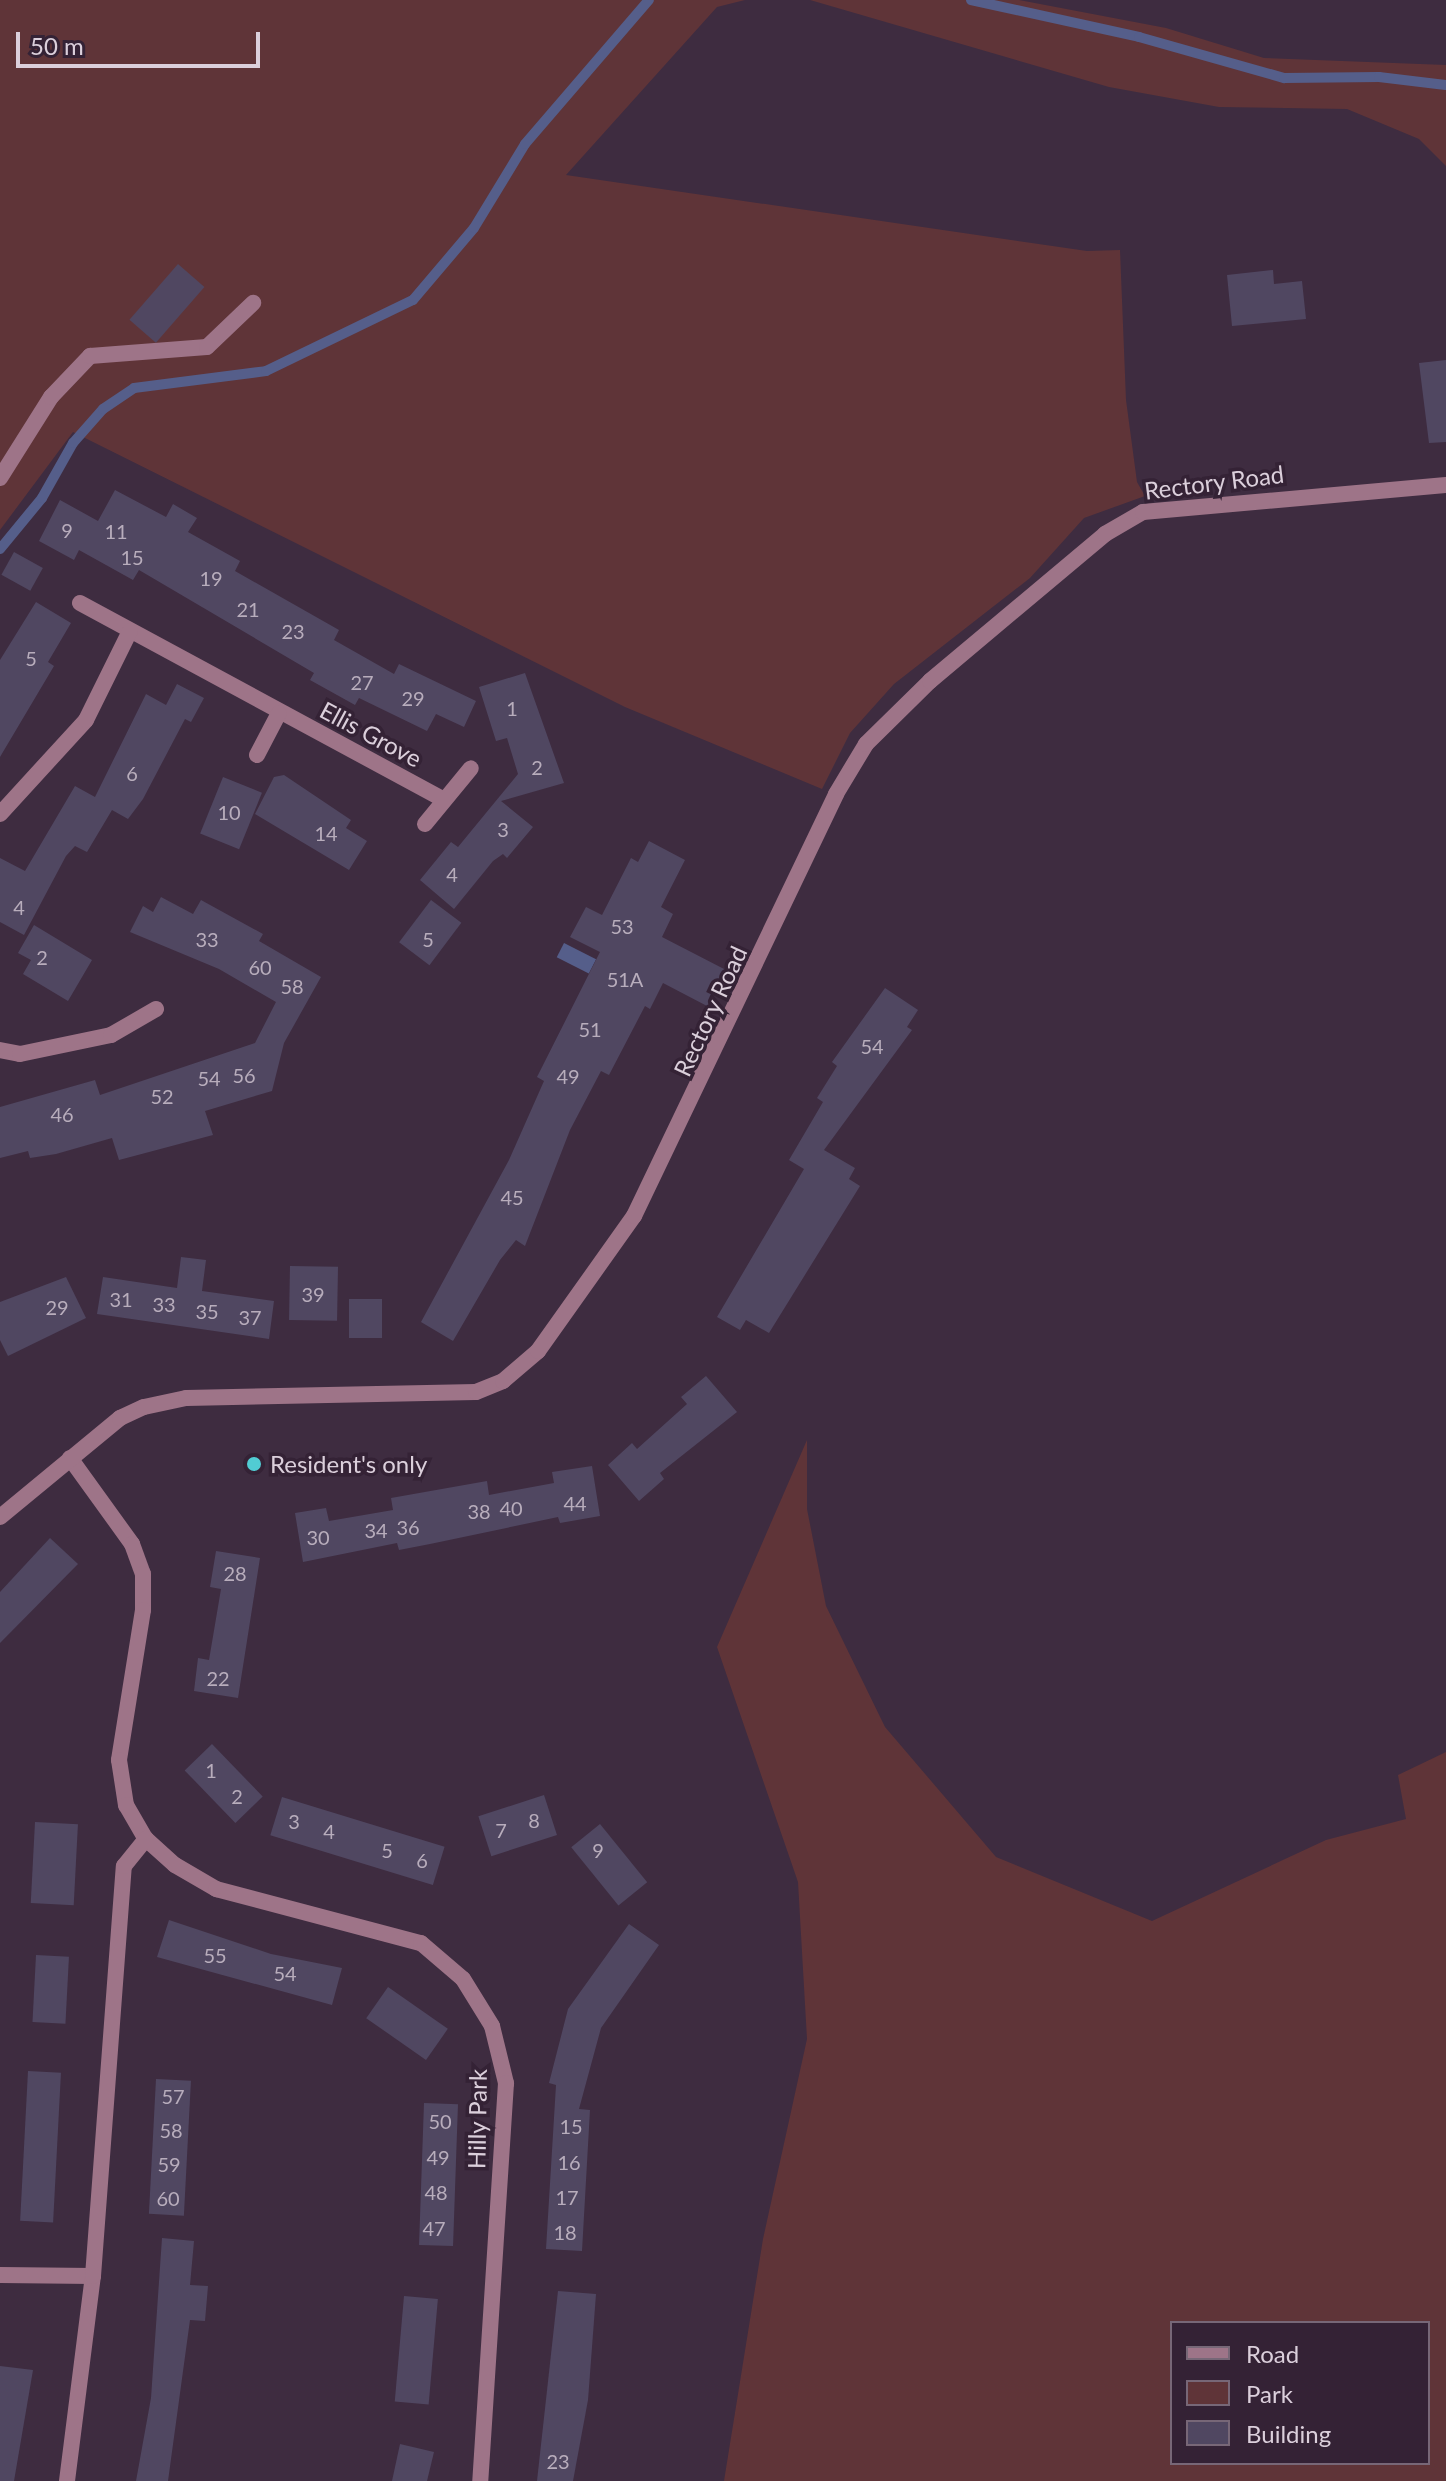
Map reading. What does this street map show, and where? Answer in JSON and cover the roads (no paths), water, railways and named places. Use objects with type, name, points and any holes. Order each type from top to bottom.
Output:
[{"type":"street","points":[[0,478],[51,397],[90,356],[207,347],[253,303]]},
{"type":"street","name":"Rectory Road","points":[[0,1517],[120,1418],[186,1398],[476,1392],[503,1381],[538,1351],[634,1216],[672,1146],[836,794],[866,744],[930,681],[1105,534],[1143,512],[1446,485]]},
{"type":"street","name":"Ellis Grove","points":[[80,603],[441,798]]},
{"type":"street","points":[[0,814],[86,720],[130,631]]},
{"type":"street","points":[[257,755],[279,713]]},
{"type":"street","points":[[425,824],[441,798],[471,768]]},
{"type":"street","points":[[0,1050],[20,1054],[111,1035],[156,1009]]},
{"type":"street","name":"Hilly Park","points":[[70,1458],[132,1544],[143,1574],[143,1610],[119,1760],[126,1805],[146,1839],[175,1865],[216,1889],[421,1943],[443,1957],[479,2000],[506,2083],[480,2481]]},
{"type":"street","points":[[67,2481],[93,2276],[124,1866],[146,1839]]},
{"type":"street","points":[[0,2275],[93,2276]]},
{"type":"water","points":[[564,943],[596,959],[589,974],[557,957]]},
{"type":"waterway","points":[[0,549],[42,498],[73,443],[103,409],[134,388],[266,371],[413,300],[474,228],[525,144],[649,0]]},
{"type":"waterway","points":[[971,0],[1139,37],[1284,78],[1379,77],[1446,85]]},
{"type":"place","name":"Resident's only","points":[[254,1464]]}]
